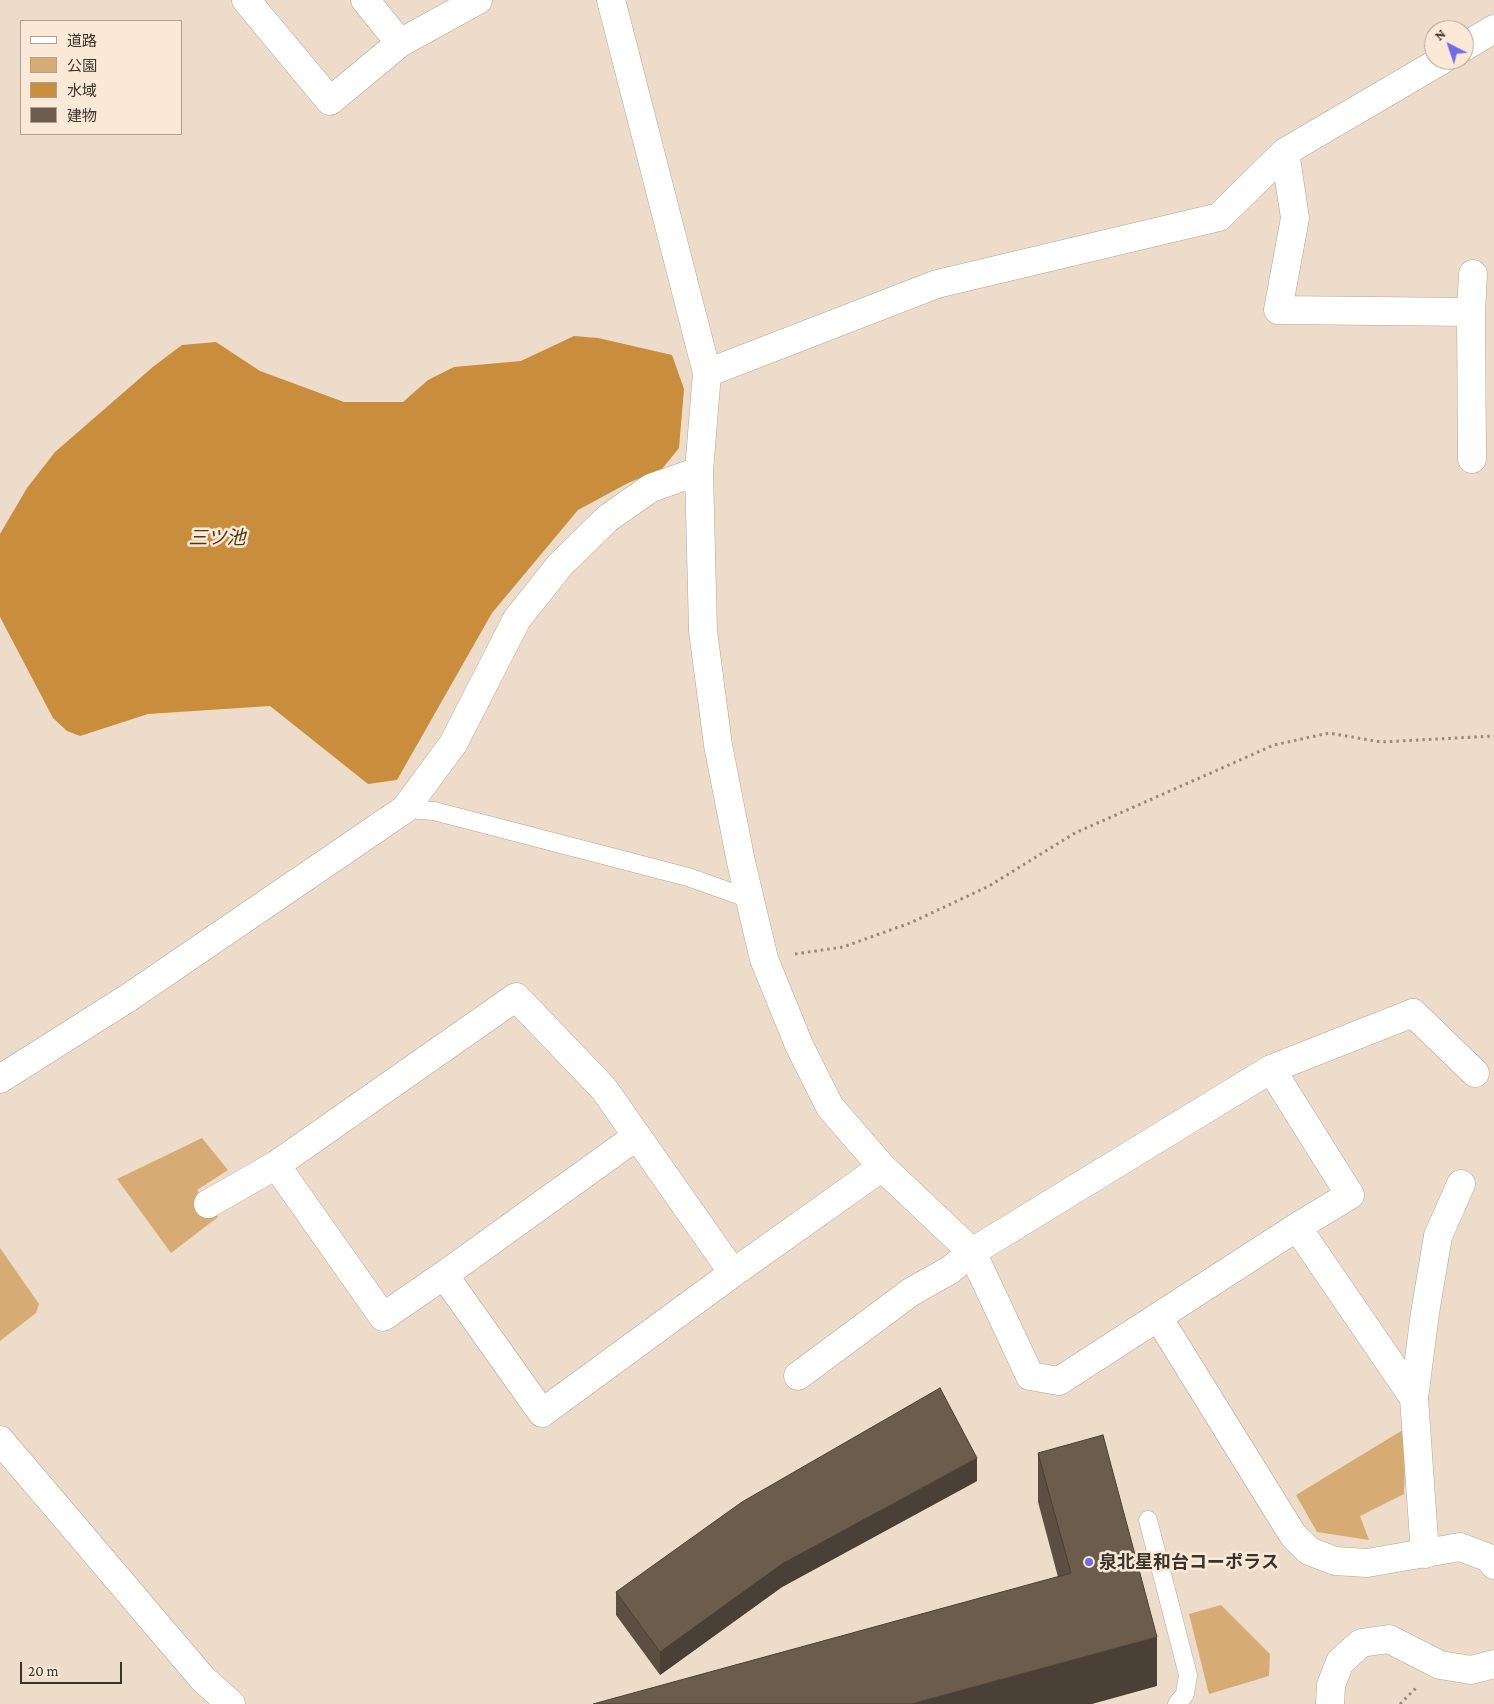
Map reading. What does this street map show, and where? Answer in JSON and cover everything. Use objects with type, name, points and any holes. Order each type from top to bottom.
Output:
[{"type":"street","points":[[246,0],[330,101],[400,43],[478,0]]},
{"type":"street","points":[[365,0],[400,43]]},
{"type":"street","points":[[611,0],[707,373],[699,470],[703,631],[718,745],[764,959],[799,1045],[830,1107],[882,1167],[972,1252],[1030,1376],[1059,1381],[1297,1227],[1350,1195],[1271,1068]]},
{"type":"street","points":[[1474,41],[1494,29]]},
{"type":"street","points":[[707,373],[937,284],[1219,217],[1285,152],[1425,70]]},
{"type":"street","points":[[1285,152],[1295,218],[1278,310],[1471,312]]},
{"type":"street","points":[[1472,459],[1471,312],[1473,274]]},
{"type":"street","points":[[0,1079],[128,998],[404,809],[453,744],[517,619],[560,565],[608,518],[651,488],[699,470]]},
{"type":"street","points":[[208,1204],[276,1165],[516,997],[604,1089],[733,1273]]},
{"type":"street","points":[[798,1376],[911,1292],[950,1270],[972,1252],[1271,1068],[1413,1013],[1475,1073]]},
{"type":"street","points":[[276,1165],[383,1317],[637,1136]]},
{"type":"street","points":[[444,1275],[542,1413],[882,1167]]},
{"type":"street","points":[[1425,1554],[1414,1398],[1425,1313],[1438,1236],[1460,1184]]},
{"type":"street","points":[[1297,1227],[1414,1398]]},
{"type":"street","points":[[1158,1317],[1293,1535],[1309,1551],[1334,1561],[1367,1563],[1460,1547],[1489,1558],[1494,1566]]},
{"type":"street","points":[[0,1440],[203,1679],[230,1704]]},
{"type":"street","points":[[1330,1704],[1331,1685],[1340,1662],[1361,1643],[1389,1639],[1440,1665],[1471,1670],[1494,1664]]},
{"type":"lane","points":[[404,809],[434,811],[688,877],[750,899]]},
{"type":"lane","points":[[1148,1520],[1188,1675],[1185,1694],[1177,1704]]},
{"type":"path","points":[[764,959],[843,947],[910,923],[988,886],[1075,833],[1274,746],[1329,733],[1381,742],[1494,736]]},
{"type":"green space","points":[[202,1138],[228,1170],[197,1190],[218,1217],[171,1253],[117,1179]]},
{"type":"green space","points":[[0,1248],[39,1304],[36,1313],[0,1341]]},
{"type":"green space","points":[[1406,1428],[1404,1494],[1360,1516],[1369,1540],[1317,1532],[1296,1495]]},
{"type":"green space","points":[[1221,1605],[1270,1654],[1269,1676],[1209,1694],[1189,1614]]},
{"type":"water","name":"三ツ池","points":[[574,336],[598,338],[672,355],[684,389],[679,448],[662,469],[628,483],[578,510],[492,613],[397,780],[368,784],[270,706],[148,714],[80,736],[67,731],[53,718],[0,617],[0,534],[27,488],[55,452],[154,366],[182,345],[216,342],[260,371],[344,402],[403,402],[428,380],[454,367],[521,361]]},
{"type":"building","points":[[940,1388],[977,1458],[782,1564],[660,1652],[616,1592],[742,1502]]},
{"type":"building","points":[[1103,1435],[1157,1637],[911,1704],[593,1704],[1071,1573],[1038,1453]]},
{"type":"place","name":"泉北星和台コーポラス","points":[[1089,1562]]}]
